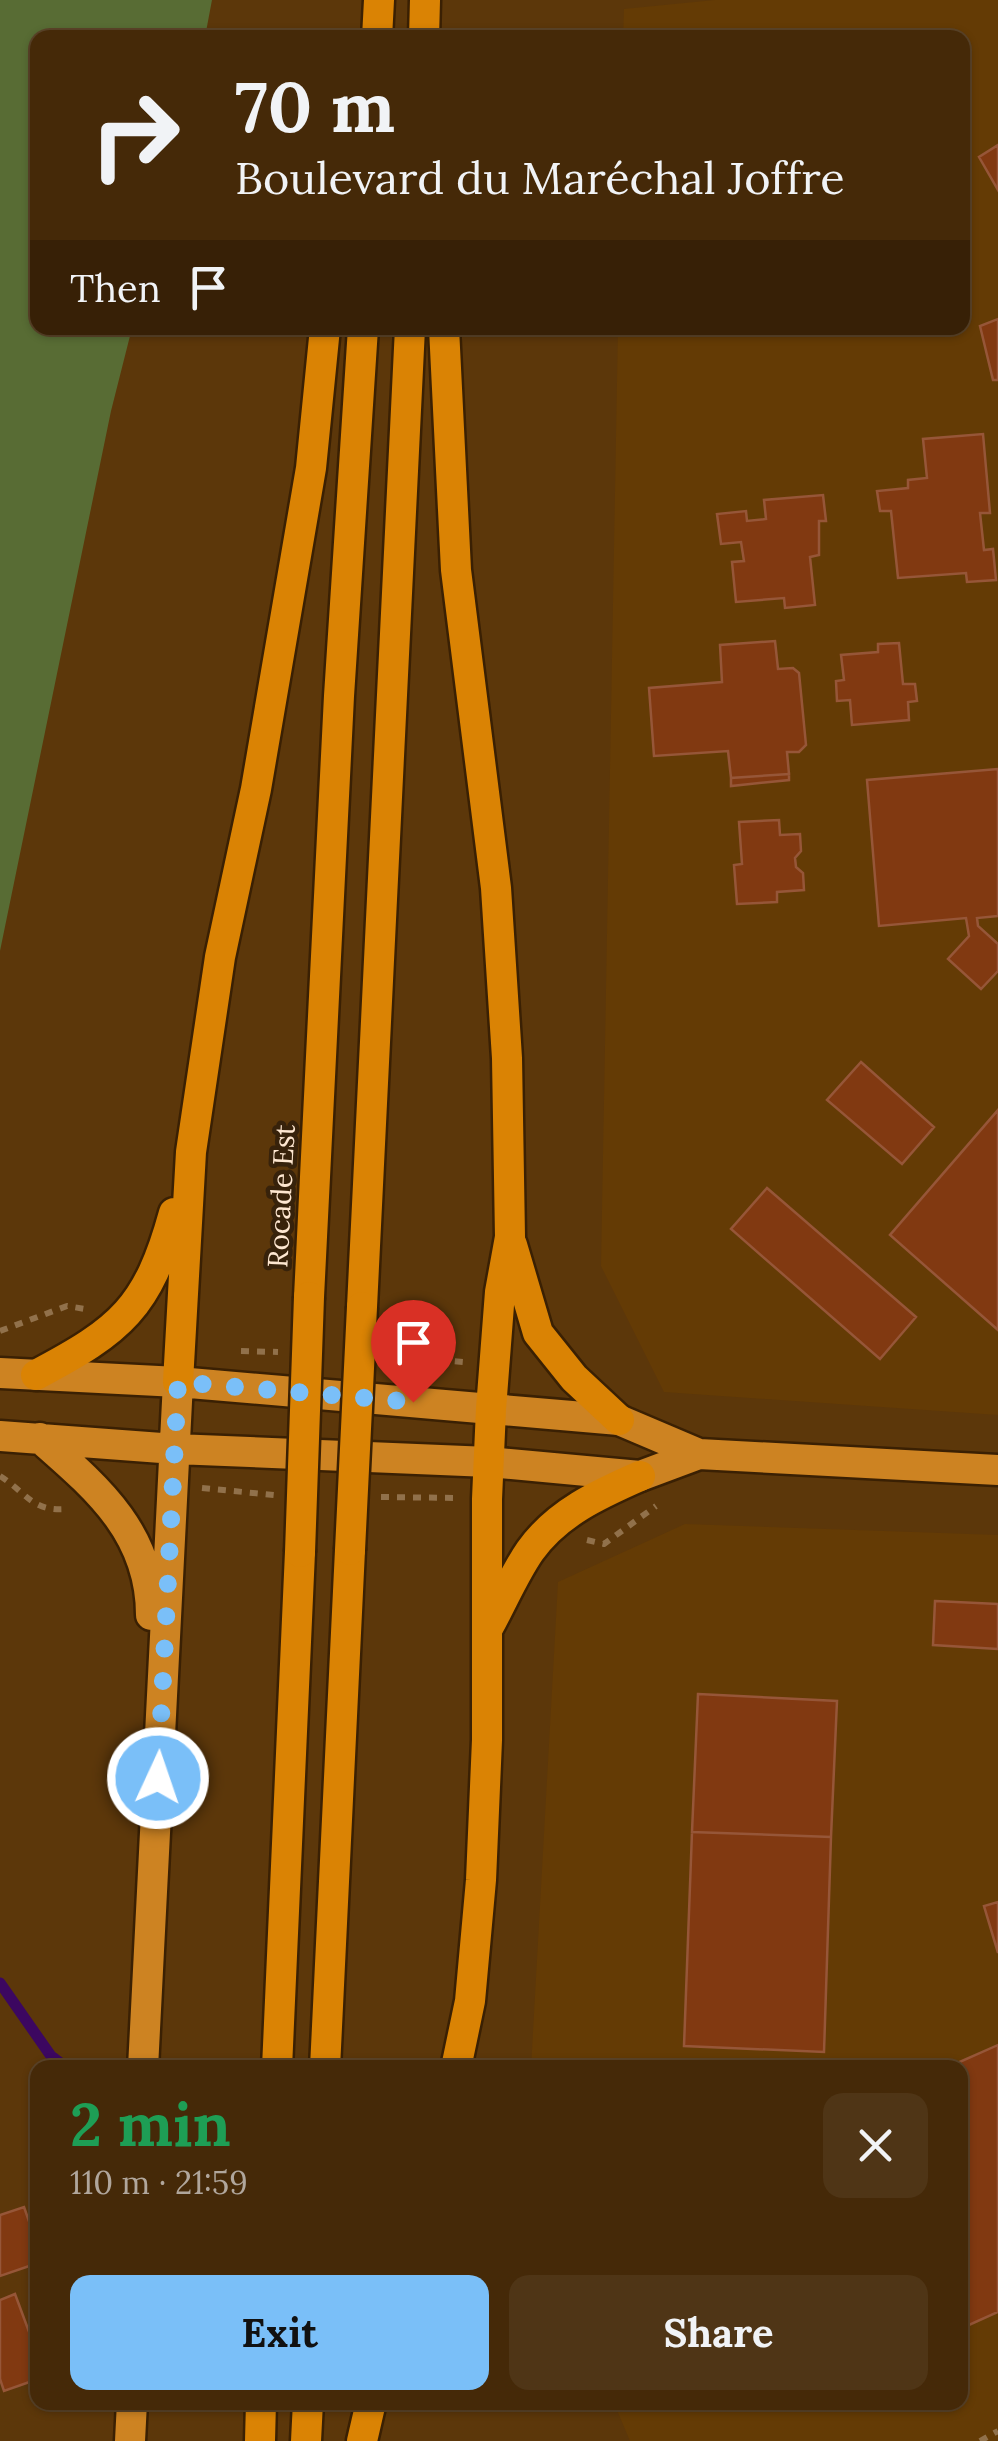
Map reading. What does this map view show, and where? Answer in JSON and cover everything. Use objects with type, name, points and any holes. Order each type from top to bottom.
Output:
[{"type":"highway","points":[[377,30],[379,0]]},
{"type":"highway","points":[[424,30],[425,0]]},
{"type":"highway","points":[[178,1382],[190,1152],[220,957],[256,790],[290,599],[311,468],[324,335]]},
{"type":"highway","name":"Rocade Est","points":[[277,2060],[309,1297],[362,335]]},
{"type":"highway","points":[[324,2060],[410,335]]},
{"type":"highway","points":[[444,335],[456,570],[496,888],[507,1058],[510,1237],[500,1292],[491,1408],[481,1880],[470,2001],[458,2060]]},
{"type":"highway","points":[[36,1375],[116,1328],[140,1300],[164,1249],[190,1152]]},
{"type":"highway","points":[[510,1237],[538,1333],[574,1378],[619,1420]]},
{"type":"highway","points":[[487,1631],[530,1550],[562,1517],[599,1494],[640,1476]]},
{"type":"highway","points":[[260,2441],[262,2410]]},
{"type":"highway","points":[[306,2441],[308,2410]]},
{"type":"highway","points":[[362,2441],[369,2410]]},
{"type":"main road","points":[[0,1373],[178,1382],[619,1420],[700,1454],[998,1470]]},
{"type":"main road","points":[[143,2060],[178,1382]]},
{"type":"main road","points":[[0,1436],[175,1450],[489,1462],[640,1476],[700,1454]]},
{"type":"main road","points":[[40,1438],[79,1472],[125,1525],[139,1548],[151,1584],[154,1852]]},
{"type":"main road","points":[[130,2441],[132,2410]]},
{"type":"path","points":[[980,2441],[998,2431]]},
{"type":"shaded area","points":[[715,0],[998,0],[998,1415],[664,1392],[601,1266],[618,335],[970,335],[970,30],[623,30],[624,9]]},
{"type":"shaded area","points":[[685,1524],[998,1535],[998,2441],[630,2441],[617,2410],[968,2410],[968,2060],[531,2060],[558,1582]]},
{"type":"green space","points":[[0,0],[212,0],[206,30],[30,30],[30,335],[130,335],[111,411],[0,951]]},
{"type":"building","points":[[998,145],[998,190],[979,157]]},
{"type":"building","points":[[998,319],[998,380],[993,380],[980,326]]},
{"type":"building","points":[[983,434],[990,513],[980,513],[984,550],[993,549],[996,580],[967,582],[966,573],[898,578],[891,511],[880,511],[877,491],[908,488],[908,480],[927,478],[923,439]]},
{"type":"building","points":[[823,495],[826,521],[819,521],[819,555],[810,557],[815,605],[785,608],[784,598],[736,602],[732,562],[744,561],[741,542],[721,544],[717,514],[746,511],[747,521],[766,519],[764,500]]},
{"type":"building","points":[[775,641],[778,669],[793,668],[799,673],[806,745],[799,752],[787,752],[789,774],[731,778],[728,751],[654,756],[649,688],[722,682],[720,645]]},
{"type":"building","points":[[899,643],[903,684],[915,684],[917,701],[908,702],[909,720],[852,725],[850,700],[837,701],[836,681],[844,680],[841,655],[878,652],[878,644]]},
{"type":"building","points":[[998,769],[998,916],[977,918],[978,926],[998,944],[998,971],[981,989],[948,959],[969,936],[966,918],[879,926],[867,780]]},
{"type":"building","points":[[789,774],[789,780],[731,786],[731,778]]},
{"type":"building","points":[[779,820],[780,835],[800,834],[801,851],[795,858],[796,867],[803,873],[804,890],[777,892],[777,902],[737,904],[734,865],[742,864],[739,822]]},
{"type":"building","points":[[861,1062],[934,1127],[902,1164],[827,1100]]},
{"type":"building","points":[[998,1110],[998,1330],[890,1235]]},
{"type":"building","points":[[767,1188],[916,1317],[880,1359],[731,1229]]},
{"type":"building","points":[[935,1601],[998,1604],[998,1649],[933,1645]]},
{"type":"building","points":[[698,1694],[837,1701],[831,1837],[692,1832]]},
{"type":"building","points":[[692,1832],[831,1837],[824,2052],[684,2046]]},
{"type":"building","points":[[998,1902],[998,1953],[984,1906]]},
{"type":"building","points":[[998,2045],[998,2312],[968,2325],[968,2060],[964,2060]]},
{"type":"building","points":[[24,2207],[30,2224],[30,2266],[0,2276],[0,2215]]},
{"type":"building","points":[[15,2294],[30,2334],[30,2382],[4,2391],[0,2379],[0,2300]]},
{"type":"waterway","points":[[0,1983],[56,2060]]},
{"type":"route","points":[[158,1778],[178,1382],[413,1402]]}]
